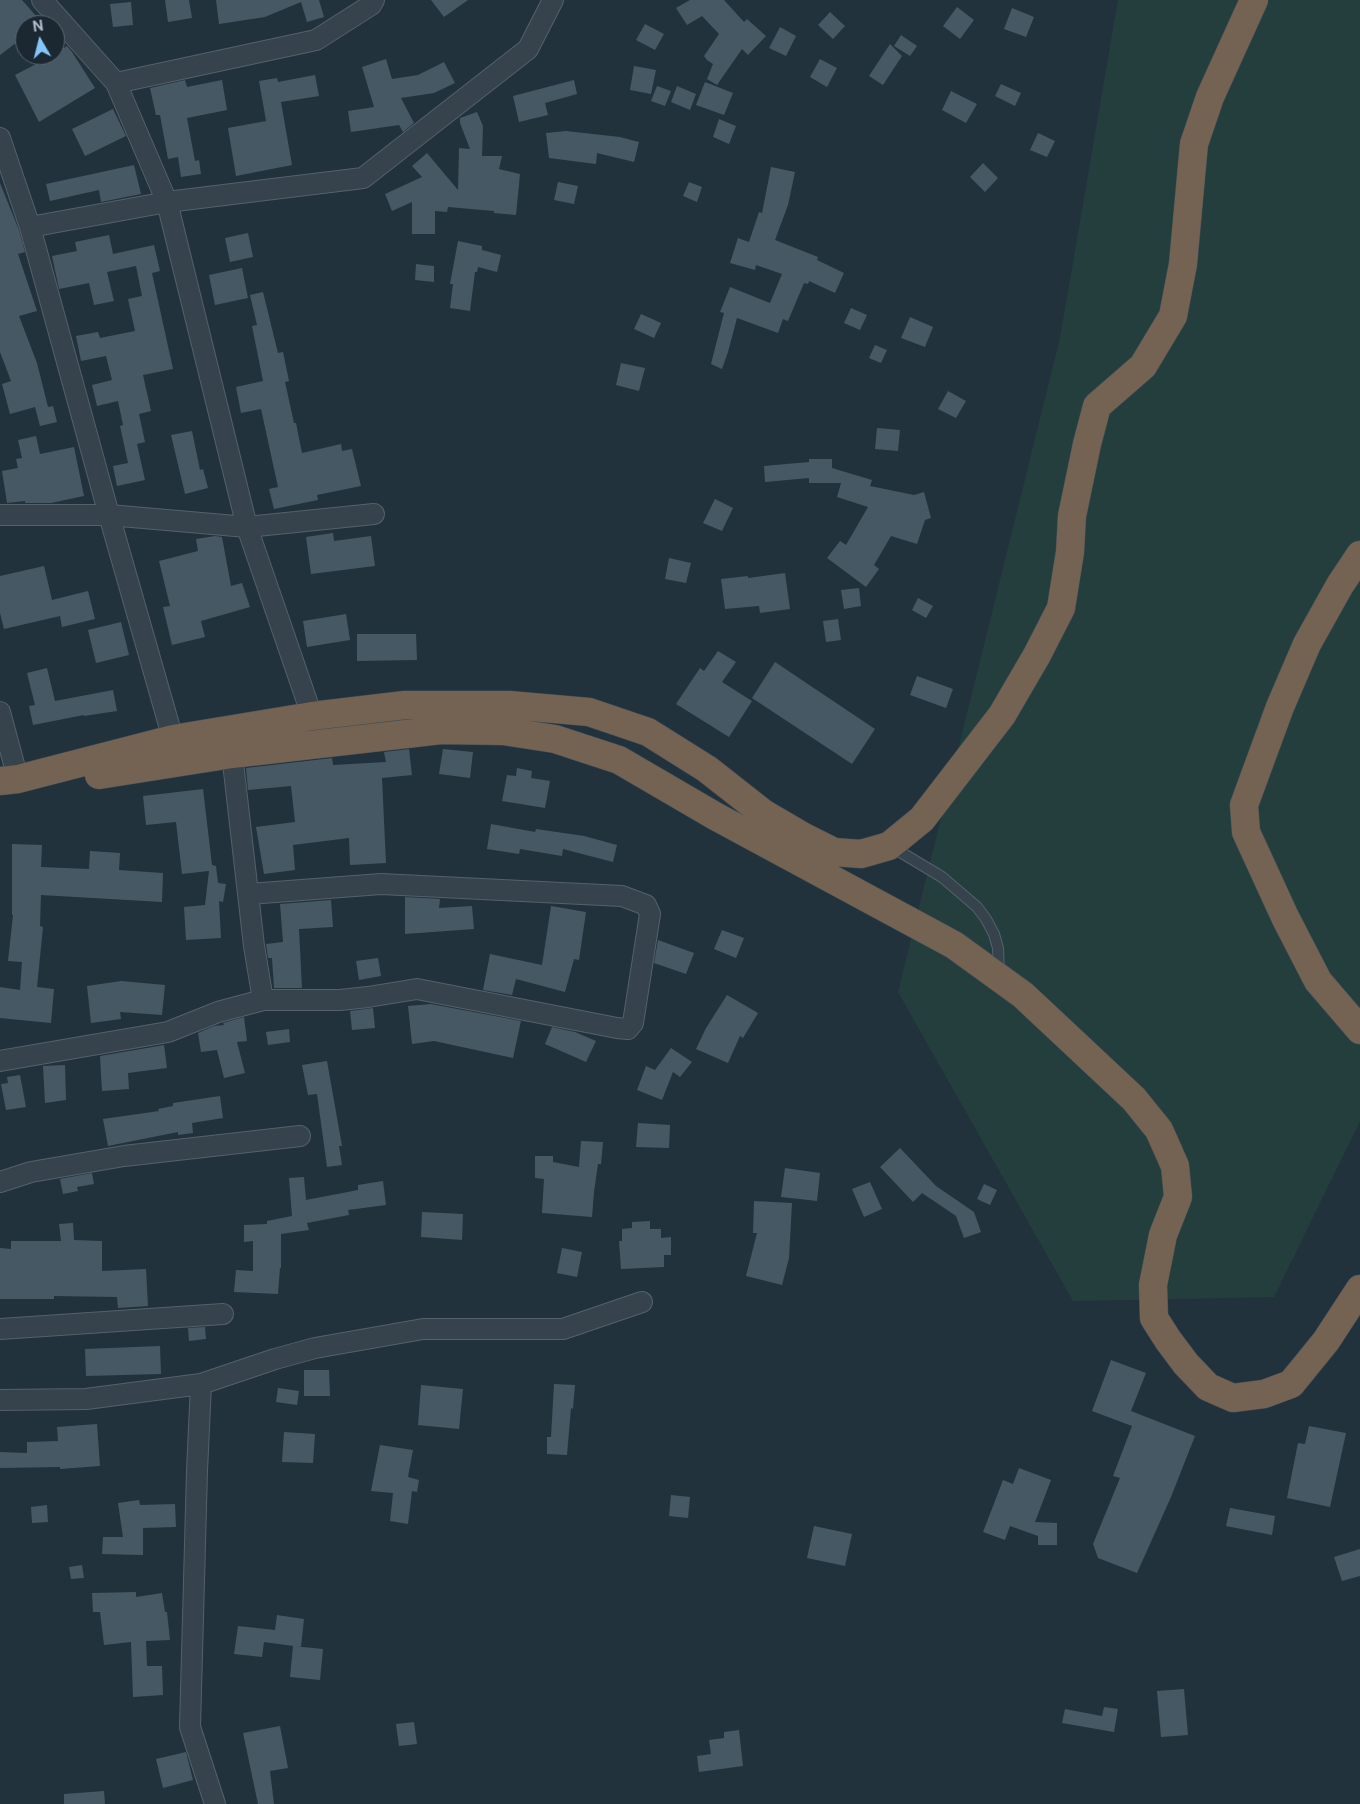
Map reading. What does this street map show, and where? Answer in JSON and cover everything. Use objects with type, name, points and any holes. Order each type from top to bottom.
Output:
[{"type":"highway","points":[[9,780],[173,739],[312,716],[405,705],[509,705],[588,712],[648,732],[707,769],[763,813],[804,838],[834,852],[861,854],[889,846],[922,819],[1002,715],[1037,655],[1061,608],[1070,552],[1072,516],[1097,406],[1143,366],[1173,316],[1183,264],[1194,144],[1210,97],[1254,0]]},
{"type":"highway","points":[[1360,555],[1340,585],[1307,644],[1280,707],[1244,805],[1246,832],[1285,917],[1318,981],[1360,1030]]},
{"type":"highway","points":[[9,780],[47,781],[76,779],[232,754],[442,730],[503,731],[555,739],[619,760],[715,816],[954,945],[1023,994],[1128,1093],[1159,1130],[1176,1166],[1178,1197],[1163,1235],[1153,1285],[1154,1318],[1186,1364],[1208,1387],[1233,1398],[1264,1394],[1291,1384],[1326,1341],[1360,1289]]},
{"type":"street","points":[[42,0],[116,82],[167,202],[247,527],[312,716]]},
{"type":"street","points":[[116,82],[316,40],[371,5],[374,0]]},
{"type":"street","points":[[30,227],[167,202],[363,178],[528,49],[552,0]]},
{"type":"street","points":[[0,138],[30,227],[173,739]]},
{"type":"street","points":[[0,515],[109,515],[247,527],[374,514]]},
{"type":"street","points":[[0,712],[9,780]]},
{"type":"street","points":[[232,754],[254,946],[263,1000]]},
{"type":"street","points":[[0,1061],[168,1032],[218,1012],[263,1000],[368,998],[417,989],[617,1028],[628,1029],[633,1023],[650,914],[646,905],[622,896],[381,884],[249,894]]},
{"type":"street","points":[[0,1182],[31,1172],[124,1156],[300,1136]]},
{"type":"street","points":[[0,1400],[86,1399],[201,1384],[275,1359],[315,1348],[423,1329],[563,1329],[642,1302]]},
{"type":"street","points":[[0,1329],[223,1314]]},
{"type":"street","points":[[201,1384],[190,1727],[215,1804]]},
{"type":"lane","points":[[889,846],[942,877],[977,907],[994,934],[998,948],[999,977]]},
{"type":"green space","points":[[1118,0],[1360,0],[1360,1121],[1274,1297],[1073,1301],[898,992],[1060,338]]},
{"type":"building","points":[[0,0],[22,0],[35,15],[15,15],[15,44],[0,55]]},
{"type":"building","points":[[165,0],[189,0],[192,18],[168,22]]},
{"type":"building","points":[[216,0],[319,0],[324,17],[307,22],[301,2],[265,17],[219,24]]},
{"type":"building","points":[[431,0],[468,0],[444,17]]},
{"type":"building","points":[[690,0],[724,0],[744,22],[747,19],[766,36],[748,55],[742,49],[717,85],[707,79],[713,64],[704,56],[719,34],[702,16],[687,25],[676,8]]},
{"type":"building","points":[[131,2],[133,25],[113,27],[110,4]]},
{"type":"building","points":[[957,7],[974,20],[960,39],[943,26]]},
{"type":"building","points":[[1012,8],[1034,17],[1026,37],[1004,29]]},
{"type":"building","points":[[830,12],[845,26],[833,39],[818,25]]},
{"type":"building","points":[[645,24],[664,34],[655,50],[636,40]]},
{"type":"building","points":[[780,27],[796,36],[786,56],[769,48]]},
{"type":"building","points":[[901,35],[917,46],[910,56],[894,46]]},
{"type":"building","points":[[890,44],[902,56],[883,85],[869,76]]},
{"type":"building","points":[[67,46],[95,88],[39,122],[15,75],[34,65],[65,65],[65,47]]},
{"type":"building","points":[[386,59],[392,79],[418,75],[444,62],[455,83],[434,93],[401,98],[414,123],[403,132],[399,125],[351,132],[348,111],[374,107],[362,67]]},
{"type":"building","points":[[820,59],[837,68],[827,87],[810,77]]},
{"type":"building","points":[[634,66],[656,70],[651,94],[630,90]]},
{"type":"building","points":[[315,75],[319,96],[281,102],[292,165],[236,176],[228,128],[266,121],[259,81],[277,78],[278,82]]},
{"type":"building","points":[[185,80],[187,87],[222,80],[227,110],[187,118],[195,161],[199,160],[201,174],[181,177],[178,157],[168,159],[160,115],[156,115],[150,88]]},
{"type":"building","points":[[574,80],[577,94],[545,103],[548,115],[519,122],[513,96]]},
{"type":"building","points":[[705,82],[733,93],[724,115],[696,105]]},
{"type":"building","points":[[1001,84],[1021,93],[1015,106],[995,96]]},
{"type":"building","points":[[657,86],[671,91],[665,106],[651,101]]},
{"type":"building","points":[[677,86],[696,94],[690,110],[671,102]]},
{"type":"building","points":[[951,91],[977,104],[966,123],[942,110]]},
{"type":"building","points":[[113,109],[126,136],[85,156],[72,129]]},
{"type":"building","points":[[477,112],[483,126],[482,156],[502,156],[499,169],[520,174],[516,215],[448,207],[447,212],[435,211],[435,234],[412,234],[412,202],[392,211],[385,194],[422,177],[412,166],[427,153],[458,190],[459,148],[470,149],[460,123],[460,118]]},
{"type":"building","points":[[719,119],[736,126],[729,144],[713,137]]},
{"type":"building","points":[[566,131],[620,137],[639,142],[634,162],[597,153],[596,164],[549,158],[546,133]]},
{"type":"building","points":[[1038,133],[1055,141],[1047,157],[1030,150]]},
{"type":"building","points":[[983,163],[998,178],[985,192],[970,177]]},
{"type":"building","points":[[134,165],[141,194],[101,202],[99,190],[50,201],[46,184]]},
{"type":"building","points":[[771,167],[795,172],[788,205],[775,240],[818,257],[817,260],[844,273],[835,293],[809,281],[808,284],[804,283],[788,321],[783,319],[778,333],[737,318],[722,369],[711,364],[724,313],[720,312],[730,287],[770,303],[782,274],[756,265],[755,270],[730,263],[738,238],[749,242],[759,212],[762,213]]},
{"type":"building","points":[[558,182],[578,186],[574,204],[554,200]]},
{"type":"building","points":[[689,182],[702,187],[697,202],[683,196]]},
{"type":"building","points":[[0,183],[19,230],[25,252],[18,254],[37,311],[19,316],[37,363],[48,407],[53,406],[57,422],[40,426],[35,407],[10,414],[2,384],[11,381],[0,352]]},
{"type":"building","points":[[248,233],[253,257],[230,262],[225,238]]},
{"type":"building","points":[[109,235],[113,254],[154,245],[160,271],[152,273],[173,369],[143,375],[151,411],[139,414],[145,442],[137,444],[145,480],[117,486],[113,466],[128,463],[120,426],[123,425],[118,401],[97,406],[92,385],[112,380],[106,356],[81,361],[76,336],[98,332],[100,338],[135,331],[128,299],[142,296],[136,266],[107,272],[114,301],[94,305],[89,283],[59,289],[52,256],[77,251],[75,242]]},
{"type":"building","points":[[458,241],[482,246],[482,250],[501,255],[497,272],[478,267],[477,272],[475,272],[470,311],[450,308],[453,284],[450,284]]},
{"type":"building","points":[[416,264],[434,266],[434,282],[415,280]]},
{"type":"building","points":[[242,268],[248,298],[215,305],[209,275]]},
{"type":"building","points":[[263,292],[278,353],[283,352],[289,381],[285,382],[302,453],[341,444],[342,451],[352,449],[361,486],[317,495],[318,500],[274,509],[269,489],[278,487],[261,409],[241,413],[236,387],[263,381],[252,326],[257,325],[250,295]]},
{"type":"building","points":[[851,308],[867,315],[860,330],[844,323]]},
{"type":"building","points":[[641,314],[661,323],[654,338],[634,329]]},
{"type":"building","points":[[910,317],[933,327],[925,347],[901,338]]},
{"type":"building","points":[[875,345],[887,350],[881,363],[869,358]]},
{"type":"building","points":[[621,363],[645,368],[639,391],[616,385]]},
{"type":"building","points":[[948,391],[966,401],[956,418],[938,409]]},
{"type":"building","points":[[877,428],[900,430],[898,451],[875,449]]},
{"type":"building","points":[[192,431],[200,470],[203,469],[208,488],[185,494],[171,435]]},
{"type":"building","points":[[36,436],[40,454],[74,447],[84,496],[51,503],[25,503],[25,501],[7,503],[2,471],[18,468],[16,459],[22,458],[18,440]]},
{"type":"building","points":[[809,459],[832,459],[832,468],[872,480],[870,486],[914,495],[924,492],[931,518],[925,520],[917,544],[891,536],[874,565],[879,569],[866,587],[827,558],[840,541],[846,545],[868,507],[837,497],[841,483],[809,483],[809,478],[765,482],[764,466],[809,462]]},
{"type":"building","points":[[715,499],[733,508],[722,531],[703,523]]},
{"type":"building","points":[[333,533],[334,541],[371,536],[375,566],[311,574],[306,537]]},
{"type":"building","points":[[215,536],[222,537],[231,586],[242,583],[250,607],[201,621],[205,637],[172,645],[163,607],[170,606],[159,561],[198,551],[196,539]]},
{"type":"building","points":[[669,558],[691,563],[686,583],[665,579]]},
{"type":"building","points":[[44,566],[52,600],[88,591],[95,619],[62,627],[60,616],[4,629],[0,613],[0,576]]},
{"type":"building","points":[[785,573],[790,609],[760,613],[759,606],[725,609],[721,579],[748,576],[748,578]]},
{"type":"building","points":[[859,588],[861,606],[844,609],[841,590]]},
{"type":"building","points":[[918,598],[933,606],[926,618],[912,610]]},
{"type":"building","points":[[346,614],[350,640],[307,647],[303,621]]},
{"type":"building","points":[[838,619],[841,640],[826,642],[823,621]]},
{"type":"building","points":[[121,622],[129,655],[96,663],[88,630]]},
{"type":"building","points":[[357,634],[416,634],[417,660],[357,661]]},
{"type":"building","points":[[718,651],[736,662],[722,682],[752,701],[729,737],[676,704],[700,668],[704,671]]},
{"type":"building","points":[[775,662],[875,729],[852,764],[752,698]]},
{"type":"building","points":[[47,668],[55,701],[113,690],[117,711],[33,725],[29,706],[35,705],[27,673]]},
{"type":"building","points":[[917,676],[953,689],[946,708],[910,695]]},
{"type":"building","points":[[409,749],[412,775],[382,778],[386,863],[350,865],[349,838],[293,845],[295,870],[264,874],[256,827],[295,822],[291,786],[248,790],[246,768],[332,758],[333,765],[386,762],[384,752]]},
{"type":"building","points":[[443,749],[473,752],[470,778],[439,774]]},
{"type":"building","points":[[517,768],[532,771],[531,778],[550,781],[545,808],[502,801],[507,775],[516,776]]},
{"type":"building","points":[[203,789],[212,865],[216,866],[218,883],[226,884],[223,902],[219,901],[221,938],[186,940],[184,907],[205,905],[209,871],[182,874],[176,822],[146,825],[143,796]]},
{"type":"building","points":[[491,824],[535,832],[536,829],[584,836],[617,845],[613,862],[563,849],[562,856],[520,849],[519,854],[487,849]]},
{"type":"building","points":[[12,844],[42,845],[41,867],[89,869],[90,851],[120,853],[119,870],[163,873],[162,902],[41,895],[40,926],[43,927],[37,987],[54,989],[51,1023],[0,1018],[0,987],[20,990],[22,962],[8,961],[13,915]]},
{"type":"building","points":[[405,897],[440,899],[439,908],[472,906],[474,929],[405,934]]},
{"type":"building","points":[[331,900],[333,927],[299,929],[302,988],[274,988],[272,958],[268,958],[266,944],[283,942],[280,904]]},
{"type":"building","points":[[551,906],[586,912],[579,960],[574,959],[565,992],[516,979],[512,995],[483,990],[490,954],[542,965]]},
{"type":"building","points":[[722,930],[744,938],[736,958],[714,949]]},
{"type":"building","points":[[658,940],[694,953],[686,974],[654,963]]},
{"type":"building","points":[[378,958],[381,976],[359,980],[356,961]]},
{"type":"building","points":[[121,981],[165,985],[162,1015],[120,1012],[121,1019],[91,1023],[87,986]]},
{"type":"building","points":[[727,995],[758,1013],[743,1038],[740,1036],[728,1063],[696,1049],[706,1028]]},
{"type":"building","points":[[431,1004],[521,1021],[513,1058],[434,1041],[412,1044],[408,1006]]},
{"type":"building","points":[[373,1008],[375,1028],[352,1030],[350,1011]]},
{"type":"building","points":[[244,1017],[247,1041],[237,1042],[245,1073],[224,1078],[217,1050],[201,1052],[198,1033]]},
{"type":"building","points":[[552,1027],[575,1032],[596,1041],[586,1062],[545,1044]]},
{"type":"building","points":[[289,1029],[290,1042],[268,1045],[266,1032]]},
{"type":"building","points":[[164,1045],[167,1068],[128,1073],[129,1089],[102,1091],[100,1056]]},
{"type":"building","points":[[671,1048],[692,1062],[680,1077],[673,1072],[662,1100],[637,1090],[646,1066],[655,1070]]},
{"type":"building","points":[[327,1061],[342,1146],[339,1146],[342,1165],[327,1167],[317,1094],[308,1095],[302,1065]]},
{"type":"building","points":[[65,1065],[66,1100],[45,1103],[43,1066]]},
{"type":"building","points":[[20,1075],[26,1107],[6,1110],[1,1084],[8,1083],[7,1077]]},
{"type":"building","points":[[220,1096],[223,1118],[192,1123],[193,1133],[178,1135],[178,1132],[108,1146],[103,1119],[159,1111],[158,1109],[173,1106],[173,1103]]},
{"type":"building","points":[[638,1123],[670,1125],[669,1148],[636,1147]]},
{"type":"building","points":[[581,1141],[603,1142],[601,1164],[598,1164],[592,1217],[542,1213],[544,1179],[535,1178],[535,1156],[553,1156],[553,1162],[579,1167]]},
{"type":"building","points":[[900,1148],[936,1186],[974,1212],[981,1232],[964,1238],[956,1216],[922,1193],[913,1202],[880,1167]]},
{"type":"building","points":[[785,1168],[820,1173],[817,1201],[781,1197]]},
{"type":"building","points":[[92,1173],[94,1184],[77,1187],[78,1191],[63,1194],[60,1179]]},
{"type":"building","points":[[304,1177],[306,1200],[358,1190],[358,1185],[383,1181],[386,1205],[348,1210],[349,1215],[307,1223],[309,1230],[281,1234],[281,1268],[278,1294],[234,1292],[236,1270],[253,1271],[253,1241],[244,1242],[244,1225],[267,1224],[267,1221],[292,1216],[289,1178]]},
{"type":"building","points":[[870,1182],[882,1209],[864,1217],[852,1189]]},
{"type":"building","points":[[984,1184],[997,1190],[990,1205],[977,1199]]},
{"type":"building","points":[[754,1201],[792,1203],[789,1258],[782,1285],[746,1276],[757,1233],[753,1233]]},
{"type":"building","points":[[422,1212],[463,1214],[462,1240],[421,1237]]},
{"type":"building","points":[[650,1221],[650,1229],[661,1229],[661,1238],[671,1237],[671,1255],[664,1255],[664,1267],[621,1269],[619,1241],[622,1241],[622,1229],[632,1228],[632,1222]]},
{"type":"building","points":[[73,1223],[74,1240],[102,1241],[102,1271],[146,1269],[148,1306],[118,1308],[117,1297],[54,1296],[54,1299],[0,1299],[0,1248],[11,1249],[11,1241],[61,1241],[59,1224]]},
{"type":"building","points":[[562,1248],[582,1252],[577,1277],[557,1273]]},
{"type":"building","points":[[205,1327],[206,1339],[189,1341],[188,1328]]},
{"type":"building","points":[[160,1346],[161,1374],[86,1376],[85,1349]]},
{"type":"building","points":[[1111,1360],[1146,1373],[1131,1411],[1195,1436],[1171,1497],[1137,1573],[1098,1558],[1093,1544],[1120,1478],[1113,1476],[1132,1426],[1092,1411]]},
{"type":"building","points":[[304,1370],[329,1370],[330,1396],[304,1396]]},
{"type":"building","points":[[554,1384],[575,1385],[567,1455],[547,1454],[547,1437],[551,1437]]},
{"type":"building","points":[[421,1385],[463,1389],[459,1429],[418,1425]]},
{"type":"building","points":[[278,1388],[299,1391],[297,1405],[276,1402]]},
{"type":"building","points":[[97,1424],[100,1466],[60,1469],[60,1467],[0,1468],[0,1452],[27,1453],[27,1442],[58,1441],[57,1427]]},
{"type":"building","points":[[1309,1426],[1346,1433],[1330,1507],[1287,1498],[1298,1443],[1305,1444]]},
{"type":"building","points":[[284,1432],[315,1434],[313,1463],[282,1462]]},
{"type":"building","points":[[380,1445],[413,1450],[408,1477],[419,1480],[417,1492],[412,1491],[408,1524],[390,1521],[393,1493],[371,1491]]},
{"type":"building","points":[[1019,1468],[1051,1480],[1035,1522],[1057,1523],[1057,1545],[1038,1545],[1038,1536],[1010,1526],[1005,1540],[983,1532],[1003,1480],[1013,1484]]},
{"type":"building","points":[[671,1495],[690,1497],[688,1518],[669,1516]]},
{"type":"building","points":[[139,1500],[140,1505],[175,1504],[176,1527],[143,1528],[143,1555],[102,1554],[103,1537],[123,1537],[118,1503]]},
{"type":"building","points":[[47,1505],[48,1522],[32,1523],[31,1507]]},
{"type":"building","points":[[1230,1508],[1275,1516],[1272,1535],[1226,1526]]},
{"type":"building","points":[[814,1526],[852,1534],[845,1566],[807,1558]]},
{"type":"building","points":[[1360,1549],[1360,1576],[1342,1581],[1334,1557]]},
{"type":"building","points":[[82,1565],[84,1578],[71,1579],[69,1567]]},
{"type":"building","points":[[136,1592],[136,1597],[162,1593],[165,1612],[167,1612],[170,1640],[146,1641],[147,1666],[162,1666],[163,1695],[133,1697],[131,1642],[104,1645],[100,1612],[93,1612],[92,1593]]},
{"type":"building","points":[[277,1615],[304,1619],[301,1647],[264,1642],[262,1657],[234,1654],[238,1626],[275,1630]]},
{"type":"building","points":[[293,1646],[323,1649],[320,1680],[290,1677]]},
{"type":"building","points":[[1184,1689],[1188,1735],[1161,1737],[1157,1691]]},
{"type":"building","points":[[1104,1707],[1118,1709],[1114,1732],[1062,1723],[1065,1709],[1102,1716]]},
{"type":"building","points":[[414,1722],[417,1744],[399,1746],[396,1724]]},
{"type":"building","points":[[280,1726],[288,1768],[270,1771],[274,1804],[258,1804],[243,1733]]},
{"type":"building","points":[[739,1730],[743,1766],[699,1772],[697,1756],[711,1754],[709,1740],[724,1738],[724,1732]]},
{"type":"building","points":[[186,1752],[193,1780],[163,1788],[156,1759]]},
{"type":"building","points":[[104,1791],[105,1804],[64,1804],[64,1794]]}]
